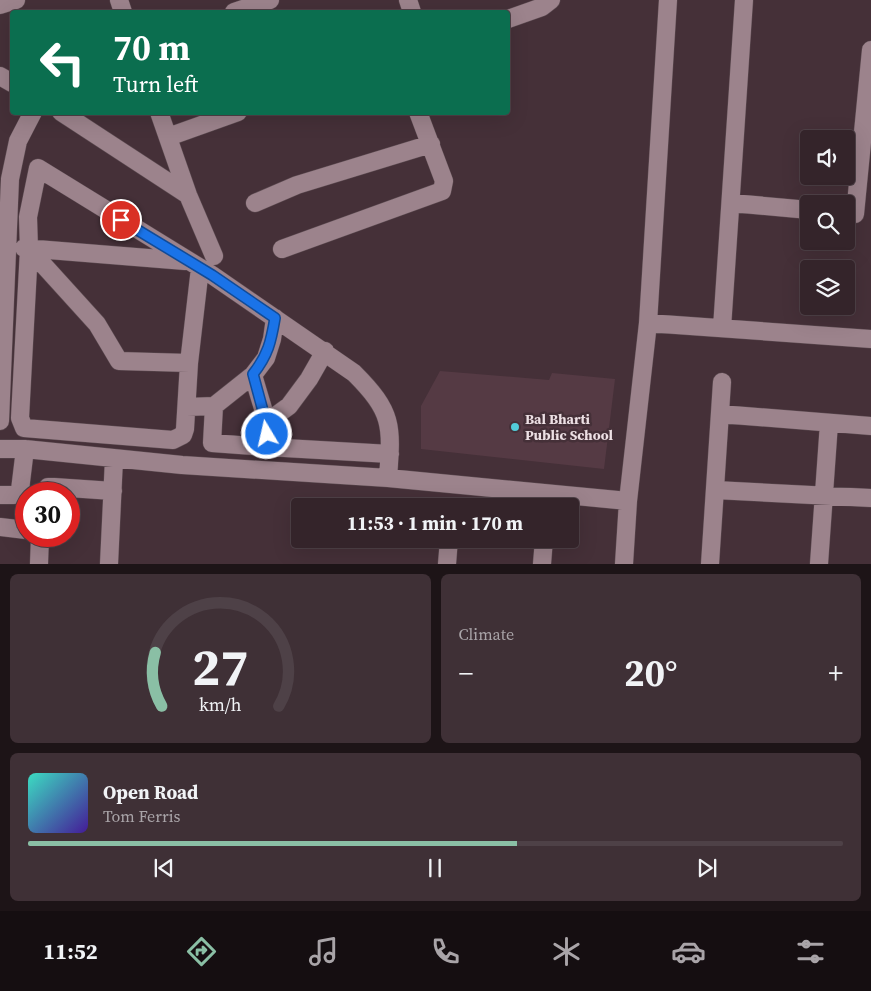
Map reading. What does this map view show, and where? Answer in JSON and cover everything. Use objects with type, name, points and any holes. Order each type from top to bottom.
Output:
[{"type":"street","points":[[240,10],[270,0]]},
{"type":"street","points":[[510,18],[542,6],[551,0]]},
{"type":"street","points":[[624,564],[628,501],[648,323],[668,0]]},
{"type":"street","points":[[722,328],[732,203],[744,0]]},
{"type":"street","points":[[858,214],[871,50]]},
{"type":"street","points":[[0,422],[3,277],[8,246],[3,177],[18,140],[31,115]]},
{"type":"street","points":[[66,115],[188,195]]},
{"type":"street","points":[[160,115],[188,195],[214,256]]},
{"type":"street","points":[[168,136],[229,115]]},
{"type":"street","points":[[282,249],[442,191],[444,181],[419,115]]},
{"type":"street","points":[[255,202],[297,185],[431,144]]},
{"type":"street","points":[[388,478],[390,454],[389,419],[369,388],[354,373],[325,351],[194,265],[38,168],[28,217],[29,248],[20,418],[24,428],[163,440],[178,439],[267,447],[390,454]]},
{"type":"street","points":[[732,203],[800,209]]},
{"type":"street","points":[[8,246],[194,265]]},
{"type":"street","points":[[29,248],[102,330],[119,361],[189,363]]},
{"type":"street","points":[[178,439],[185,429],[188,407],[194,265]]},
{"type":"street","points":[[188,407],[214,406],[253,374],[266,358],[272,339],[275,318]]},
{"type":"street","points":[[648,323],[871,340]]},
{"type":"street","points":[[266,422],[289,406],[310,379],[325,351]]},
{"type":"street","points":[[253,374],[266,422],[267,447]]},
{"type":"street","points":[[710,564],[722,382]]},
{"type":"street","points":[[212,443],[214,406]]},
{"type":"street","points":[[720,414],[871,426]]},
{"type":"street","points":[[819,564],[830,423]]},
{"type":"street","points":[[0,449],[25,449],[114,459],[388,478],[628,501]]},
{"type":"street","points":[[0,495],[14,494],[20,490],[25,449]]},
{"type":"street","points":[[109,564],[114,459]]},
{"type":"street","points":[[80,489],[113,491]]},
{"type":"street","points":[[715,490],[824,494],[871,498]]},
{"type":"street","points":[[0,527],[15,529]]},
{"type":"street","points":[[39,564],[40,547]]},
{"type":"street","points":[[449,548],[450,563]]},
{"type":"street","points":[[542,564],[543,548]]},
{"type":"shaded area","name":"Bal Bharti Public School","points":[[440,371],[549,380],[552,373],[615,379],[604,469],[421,449],[421,406]]},
{"type":"place","name":"Bal Bharti Public School","points":[[515,427]]},
{"type":"route","points":[[121,220],[212,275],[275,318],[272,339],[266,358],[253,374],[266,422],[267,434]]}]
